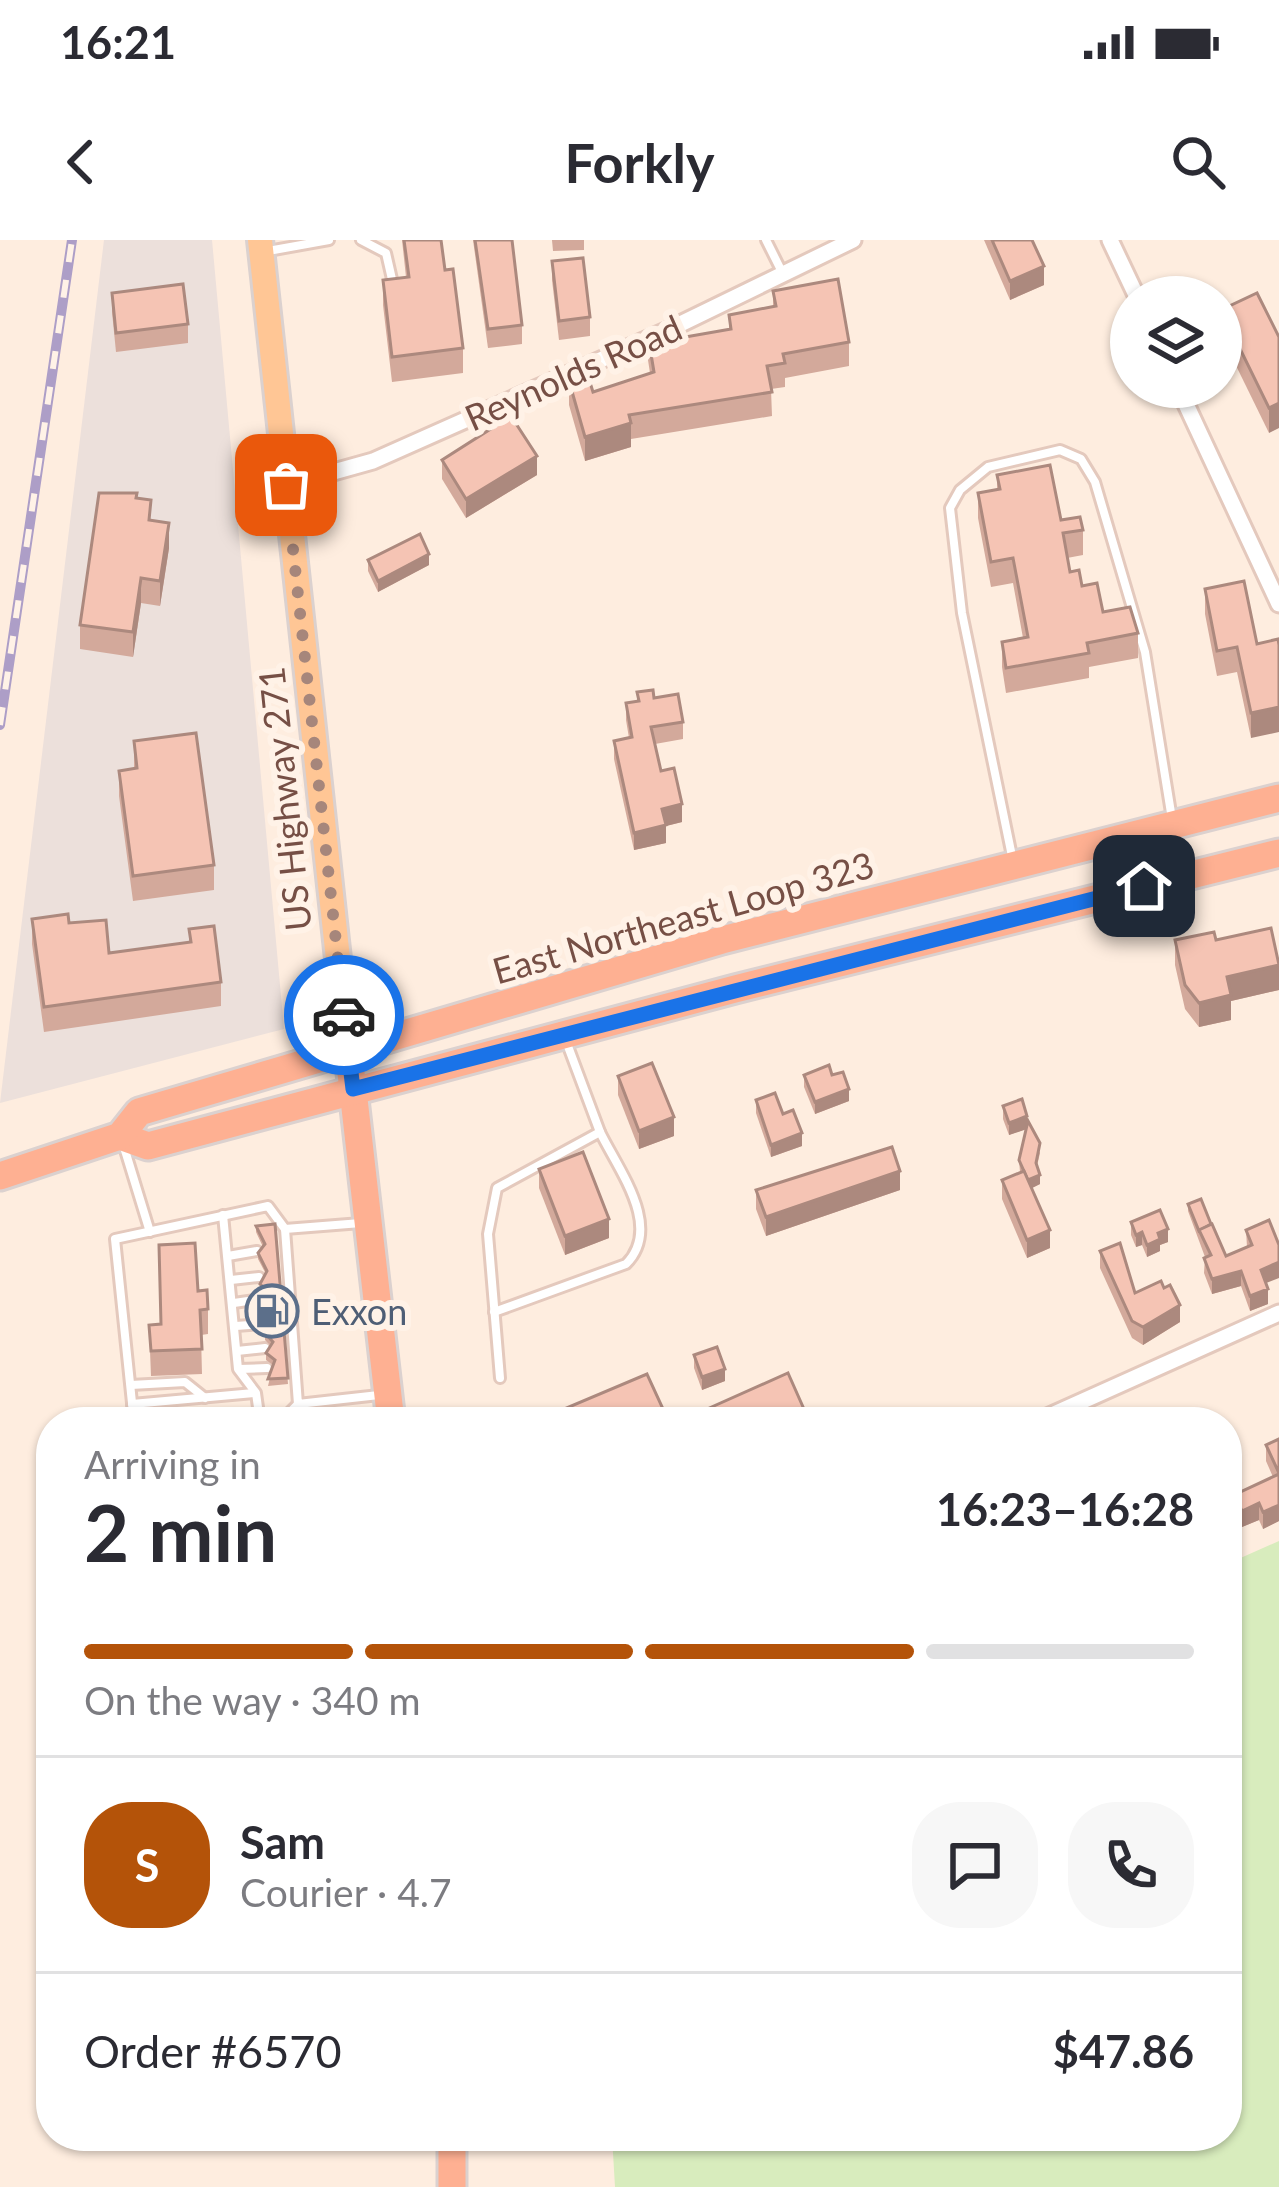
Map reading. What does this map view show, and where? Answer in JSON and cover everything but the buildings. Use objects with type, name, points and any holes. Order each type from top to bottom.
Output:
[{"type":"highway","name":"East Northeast Loop 323","points":[[0,1176],[120,1136],[140,1112],[722,940],[1013,862],[1279,798]]},
{"type":"highway","name":"East Northeast Loop 323","points":[[120,1136],[148,1147],[735,989],[1279,853]]},
{"type":"highway","points":[[1013,862],[1026,915]]},
{"type":"highway","points":[[722,940],[735,989]]},
{"type":"highway","name":"US Highway 271","points":[[348,1051],[389,1407]]},
{"type":"highway","points":[[452,2151],[452,2187]]},
{"type":"main road","name":"US Highway 271","points":[[260,246],[348,1051]]},
{"type":"street","name":"Reynolds Road","points":[[286,485],[374,461],[783,274],[828,246],[853,240]]},
{"type":"street","points":[[1111,240],[1127,276]]},
{"type":"street","points":[[1188,408],[1279,604]]},
{"type":"street","points":[[1069,1407],[1279,1313]]},
{"type":"lane","points":[[260,246],[329,240]]},
{"type":"lane","points":[[361,240],[386,253],[396,298]]},
{"type":"lane","points":[[766,240],[783,274]]},
{"type":"lane","points":[[1013,862],[962,613],[950,508],[960,490],[988,467],[1060,450],[1082,459],[1095,482],[1145,652],[1173,823]]},
{"type":"lane","points":[[494,1312],[626,1264],[639,1251],[644,1236],[636,1206],[599,1132],[563,1034]]},
{"type":"lane","points":[[500,1378],[488,1234],[497,1188],[599,1132]]},
{"type":"lane","points":[[120,1136],[150,1232]]},
{"type":"lane","points":[[133,1407],[115,1239],[268,1206],[286,1229],[282,1249],[285,1297],[298,1404]]},
{"type":"lane","points":[[223,1216],[238,1369],[256,1393],[258,1407]]},
{"type":"lane","points":[[286,1229],[368,1222]]},
{"type":"lane","points":[[228,1256],[257,1251]]},
{"type":"lane","points":[[231,1280],[259,1277]]},
{"type":"lane","points":[[233,1303],[261,1299]]},
{"type":"lane","points":[[236,1326],[263,1324]]},
{"type":"lane","points":[[237,1351],[265,1348]]},
{"type":"lane","points":[[238,1369],[267,1368]]},
{"type":"lane","points":[[131,1385],[185,1382],[205,1398]]},
{"type":"lane","points":[[133,1404],[256,1393]]},
{"type":"lane","points":[[295,1407],[366,1407]]},
{"type":"shaded area","points":[[104,240],[212,240],[284,1029],[0,1103]]},
{"type":"green space","points":[[1279,1541],[1279,2187],[615,2187],[613,2151],[1242,2151],[1242,1557]]},
{"type":"railway","points":[[0,725],[72,240]]},
{"type":"way so far","points":[[286,485],[344,1015]]},
{"type":"place","name":"Exxon","points":[[272,1311]]},
{"type":"route","points":[[344,1015],[353,1089],[1144,886]]}]
